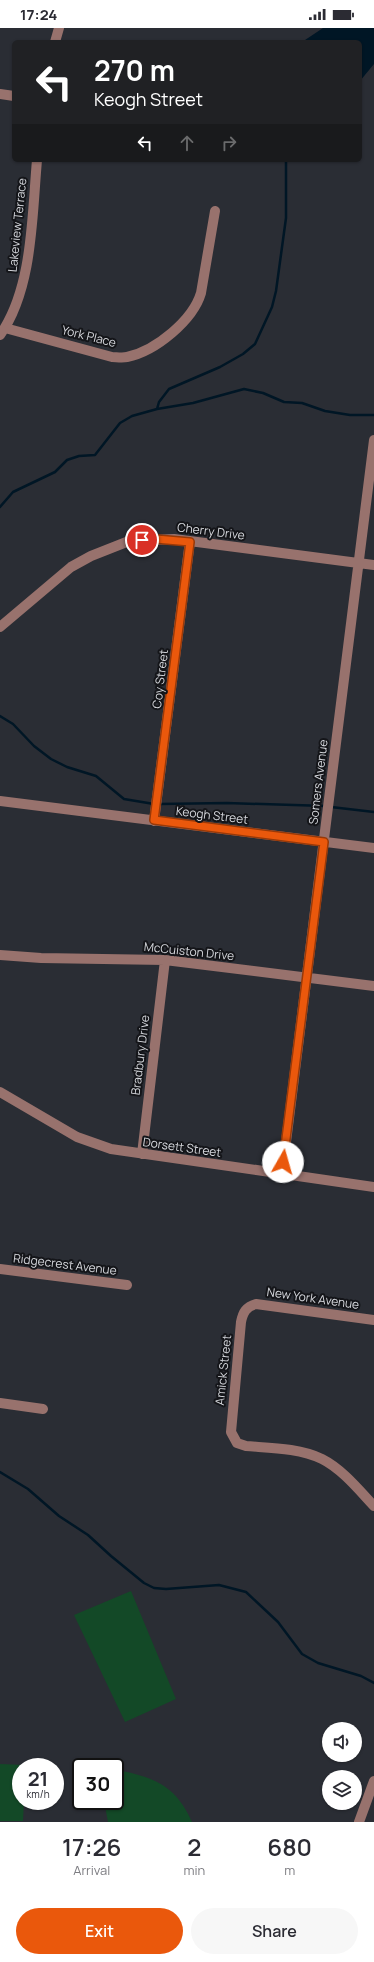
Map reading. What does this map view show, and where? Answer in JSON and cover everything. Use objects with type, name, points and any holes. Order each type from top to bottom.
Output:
[{"type":"street","points":[[56,40],[59,28]]},
{"type":"street","points":[[0,94],[12,96]]},
{"type":"street","name":"Lakeview Terrace","points":[[2,331],[17,302],[24,282],[37,162]]},
{"type":"street","name":"York Place","points":[[2,331],[112,357],[126,357],[153,345],[177,329],[198,304],[215,211]]},
{"type":"street","name":"Somers Avenue","points":[[282,1174],[374,440]]},
{"type":"street","name":"Cherry Drive","points":[[0,626],[71,567],[91,556],[128,541],[156,539],[190,542],[374,565]]},
{"type":"street","name":"Coy Street","points":[[154,820],[190,542]]},
{"type":"street","name":"Keogh Street","points":[[0,801],[374,848]]},
{"type":"street","name":"McCuiston Drive","points":[[0,954],[49,959],[165,960],[374,986]]},
{"type":"street","name":"Bradbury Drive","points":[[142,1154],[165,960]]},
{"type":"street","name":"Dorsett Street","points":[[0,1092],[76,1137],[111,1148],[142,1154],[374,1187]]},
{"type":"street","name":"Ridgecrest Avenue","points":[[0,1269],[127,1285]]},
{"type":"street","name":"New York Avenue","points":[[249,1306],[256,1304],[374,1320]]},
{"type":"street","name":"Amick Street","points":[[249,1306],[243,1312],[241,1322],[231,1420],[231,1432],[233,1438],[237,1443],[246,1446],[311,1455],[322,1459],[335,1468],[374,1506]]},
{"type":"street","points":[[0,1403],[43,1409]]},
{"type":"street","points":[[359,1822],[374,1781]]},
{"type":"green space","points":[[131,1591],[176,1699],[125,1722],[74,1615]]},
{"type":"green space","points":[[0,1764],[12,1764],[12,1810],[24,1810],[23,1821],[0,1821]]},
{"type":"green space","points":[[124,1772],[146,1777],[164,1786],[180,1801],[192,1822],[108,1822],[106,1810],[124,1810]]},
{"type":"water","points":[[323,28],[374,28],[374,64],[362,79],[362,40],[305,40]]},
{"type":"waterway","points":[[157,409],[159,402],[169,389],[220,367],[243,354],[255,344],[272,307],[276,291],[286,218],[286,162]]},
{"type":"waterway","points":[[0,507],[13,492],[55,472],[67,460],[79,456],[95,455],[120,423],[132,416],[157,409],[193,403],[244,389],[263,393],[284,402],[302,403],[325,411],[350,415],[374,415]]},
{"type":"waterway","points":[[0,716],[13,724],[34,746],[51,759],[67,767],[96,776],[124,799],[154,804]]},
{"type":"waterway","points":[[159,804],[227,803],[326,806]]},
{"type":"waterway","points":[[331,807],[374,812]]},
{"type":"waterway","points":[[0,1472],[28,1489],[59,1516],[88,1535],[144,1583],[154,1588],[166,1589],[219,1585],[246,1592],[278,1622],[302,1654],[318,1663],[361,1676],[374,1683]]},
{"type":"route","points":[[142,540],[174,539],[190,542],[158,802],[154,820],[324,842],[283,1162]]}]
